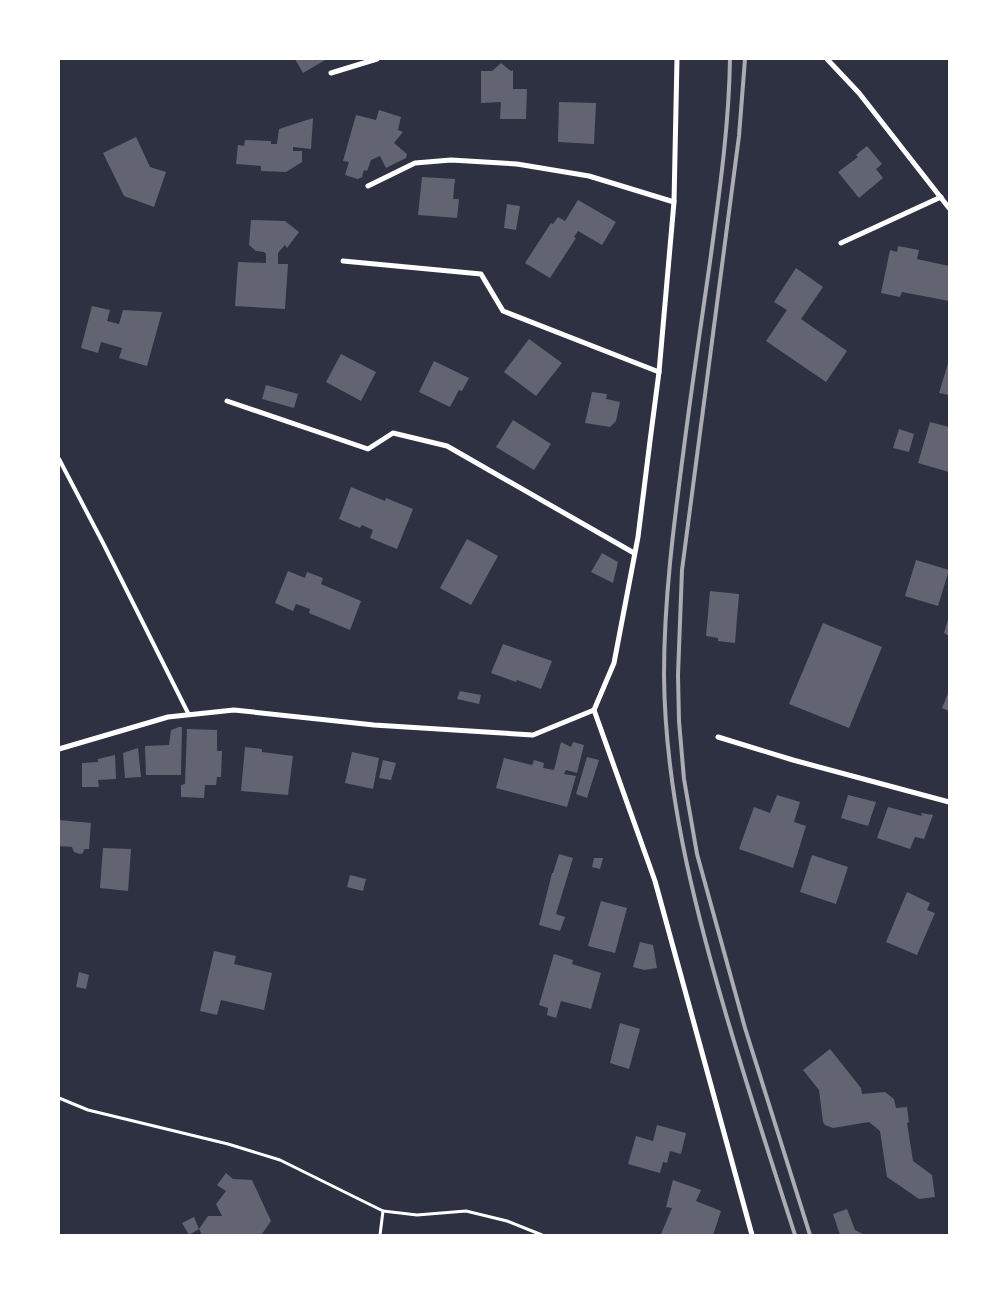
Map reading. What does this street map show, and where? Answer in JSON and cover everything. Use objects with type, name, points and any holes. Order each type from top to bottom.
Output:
[{"type":"street","points":[[331,73],[377,59]]},
{"type":"street","points":[[677,59],[674,202],[659,372],[638,537],[614,663],[594,710],[655,881],[752,1235]]},
{"type":"street","points":[[827,59],[859,93],[949,208]]},
{"type":"street","points":[[368,186],[415,163],[451,160],[517,164],[589,176],[674,202]]},
{"type":"street","points":[[841,243],[941,197]]},
{"type":"street","points":[[342,261],[480,274],[503,311],[659,372]]},
{"type":"street","points":[[227,401],[368,449],[393,433],[447,446],[634,553]]},
{"type":"street","points":[[59,749],[168,717],[234,710],[374,725],[533,735],[594,710]]},
{"type":"street","points":[[718,737],[793,760],[949,802]]},
{"type":"lane","points":[[59,459],[189,715]]},
{"type":"path","points":[[59,1098],[88,1110],[228,1144],[280,1160],[383,1211],[417,1215],[466,1211],[507,1221],[542,1235]]},
{"type":"path","points":[[380,1235],[383,1211]]},
{"type":"building","points":[[295,59],[327,59],[303,73]]},
{"type":"building","points":[[501,63],[511,71],[513,70],[513,89],[527,89],[526,119],[500,119],[501,102],[481,103],[481,71],[492,71]]},
{"type":"building","points":[[559,102],[596,103],[594,144],[558,142]]},
{"type":"building","points":[[379,110],[401,117],[398,130],[403,132],[394,143],[407,154],[406,158],[386,168],[380,156],[371,160],[367,171],[364,170],[362,177],[358,179],[345,175],[349,162],[343,161],[356,115],[376,120]]},
{"type":"building","points":[[313,118],[311,149],[293,147],[293,151],[302,151],[302,162],[286,172],[261,171],[261,166],[236,164],[238,145],[244,146],[245,140],[271,141],[271,144],[277,144],[279,129]]},
{"type":"building","points":[[136,137],[150,167],[166,172],[154,207],[124,196],[103,153]]},
{"type":"building","points":[[867,146],[882,164],[876,169],[883,178],[859,198],[838,172],[858,157],[856,155]]},
{"type":"building","points":[[422,177],[455,179],[453,199],[459,199],[457,218],[418,215]]},
{"type":"building","points":[[578,200],[616,222],[602,245],[578,231],[574,237],[576,238],[550,278],[525,263],[551,223],[553,224],[558,217],[565,221]]},
{"type":"building","points":[[507,204],[520,206],[516,230],[504,228]]},
{"type":"building","points":[[251,220],[285,221],[299,232],[287,248],[285,245],[278,253],[278,264],[288,264],[285,309],[235,306],[238,262],[266,263],[266,254],[256,251],[249,245]]},
{"type":"building","points":[[898,246],[919,250],[917,259],[949,266],[949,301],[902,292],[900,297],[881,293],[890,250],[897,252]]},
{"type":"building","points":[[796,268],[823,287],[801,319],[847,351],[826,382],[766,341],[787,310],[774,302]]},
{"type":"building","points":[[92,306],[110,310],[107,321],[119,324],[123,310],[162,312],[147,366],[119,358],[122,348],[101,342],[98,353],[81,348]]},
{"type":"building","points":[[529,339],[562,363],[536,396],[504,372]]},
{"type":"building","points":[[341,354],[376,372],[361,401],[326,382]]},
{"type":"building","points":[[949,360],[949,395],[939,393]]},
{"type":"building","points":[[434,361],[469,378],[462,391],[459,390],[450,407],[419,392]]},
{"type":"building","points":[[266,385],[298,394],[294,408],[262,399]]},
{"type":"building","points":[[592,392],[607,394],[606,399],[620,402],[616,421],[610,427],[585,423]]},
{"type":"building","points":[[513,420],[551,444],[534,470],[496,447]]},
{"type":"building","points":[[930,422],[949,427],[949,472],[918,463]]},
{"type":"building","points":[[899,429],[914,434],[909,452],[893,448]]},
{"type":"building","points":[[351,487],[385,501],[386,498],[413,509],[397,549],[370,538],[373,530],[362,525],[360,528],[339,519]]},
{"type":"building","points":[[467,539],[498,556],[471,605],[440,588]]},
{"type":"building","points":[[602,553],[618,562],[613,583],[591,572]]},
{"type":"building","points":[[916,560],[949,570],[938,606],[905,596]]},
{"type":"building","points":[[288,571],[305,578],[307,572],[323,578],[321,584],[361,601],[350,630],[309,613],[310,609],[296,604],[293,611],[275,603]]},
{"type":"building","points":[[710,591],[739,594],[735,643],[718,641],[718,638],[706,636]]},
{"type":"building","points":[[949,617],[949,636],[944,633]]},
{"type":"building","points":[[823,623],[882,647],[849,728],[789,704]]},
{"type":"building","points":[[503,644],[552,661],[541,689],[491,673]]},
{"type":"building","points":[[460,691],[481,695],[479,704],[457,699]]},
{"type":"building","points":[[949,691],[949,711],[942,708]]},
{"type":"building","points":[[182,727],[181,775],[146,775],[145,746],[169,745],[171,730]]},
{"type":"building","points":[[187,729],[217,730],[217,751],[222,751],[221,777],[217,777],[216,785],[205,785],[204,798],[181,797],[181,785],[185,784]]},
{"type":"building","points":[[561,742],[571,747],[573,742],[584,745],[577,773],[566,770],[564,774],[576,776],[567,807],[496,788],[504,758],[532,765],[534,760],[544,763],[543,768],[554,770]]},
{"type":"building","points":[[245,747],[262,749],[262,752],[293,756],[288,795],[241,791]]},
{"type":"building","points":[[138,748],[141,777],[125,778],[123,753]]},
{"type":"building","points":[[352,752],[379,758],[373,789],[345,783]]},
{"type":"building","points":[[115,755],[116,779],[98,780],[99,787],[82,787],[82,763],[98,762],[98,759]]},
{"type":"building","points":[[587,757],[599,760],[587,798],[576,794]]},
{"type":"building","points":[[383,760],[396,763],[391,780],[379,778]]},
{"type":"building","points":[[777,795],[800,802],[794,822],[806,826],[793,868],[739,849],[754,807],[770,813]]},
{"type":"building","points":[[848,795],[876,802],[868,826],[841,818]]},
{"type":"building","points":[[888,807],[922,816],[921,813],[933,815],[924,839],[915,837],[910,849],[877,838]]},
{"type":"building","points":[[59,820],[91,823],[89,849],[84,849],[83,853],[80,854],[74,852],[72,847],[59,846]]},
{"type":"building","points":[[103,848],[131,849],[128,891],[100,888]]},
{"type":"building","points":[[559,854],[573,858],[556,914],[565,917],[560,931],[539,925],[552,873]]},
{"type":"building","points":[[812,855],[848,867],[836,904],[800,892]]},
{"type":"building","points":[[594,858],[603,858],[600,869],[592,867]]},
{"type":"building","points":[[350,875],[366,879],[363,891],[347,887]]},
{"type":"building","points":[[907,892],[930,903],[927,910],[935,913],[917,955],[886,942]]},
{"type":"building","points":[[601,901],[627,908],[615,953],[588,946]]},
{"type":"building","points":[[640,942],[653,945],[657,968],[644,970],[633,967]]},
{"type":"building","points":[[214,951],[236,956],[234,964],[272,973],[264,1010],[221,1000],[217,1015],[200,1011]]},
{"type":"building","points":[[554,954],[573,960],[572,964],[601,973],[591,1009],[561,1001],[556,1018],[547,1015],[548,1008],[539,1005]]},
{"type":"building","points":[[79,972],[89,975],[86,989],[76,987]]},
{"type":"building","points":[[620,1023],[640,1029],[629,1069],[610,1063]]},
{"type":"building","points":[[830,1049],[861,1088],[862,1094],[885,1092],[894,1099],[896,1108],[907,1107],[909,1122],[907,1123],[913,1161],[932,1175],[935,1197],[919,1199],[887,1177],[880,1131],[869,1122],[833,1128],[825,1125],[819,1090],[803,1070]]},
{"type":"building","points":[[657,1125],[686,1133],[681,1154],[670,1151],[667,1163],[663,1162],[660,1173],[628,1164],[636,1136],[653,1141]]},
{"type":"building","points":[[226,1173],[233,1179],[252,1180],[271,1221],[263,1235],[202,1235],[199,1229],[208,1216],[222,1216],[216,1204],[226,1191],[217,1185]]},
{"type":"building","points":[[673,1180],[701,1190],[696,1201],[721,1211],[713,1235],[661,1234],[672,1208],[666,1207]]},
{"type":"building","points":[[847,1209],[855,1230],[865,1235],[840,1235],[833,1214]]},
{"type":"building","points":[[194,1217],[199,1229],[189,1235],[182,1223]]},
{"type":"railway","points":[[730,59],[728,110],[720,186],[670,561],[664,646],[666,718],[669,761],[675,803],[702,928],[725,1011],[795,1235]]},
{"type":"railway","points":[[745,59],[739,136],[682,570],[678,675],[679,721],[684,779],[697,854],[745,1028],[810,1235]]}]
